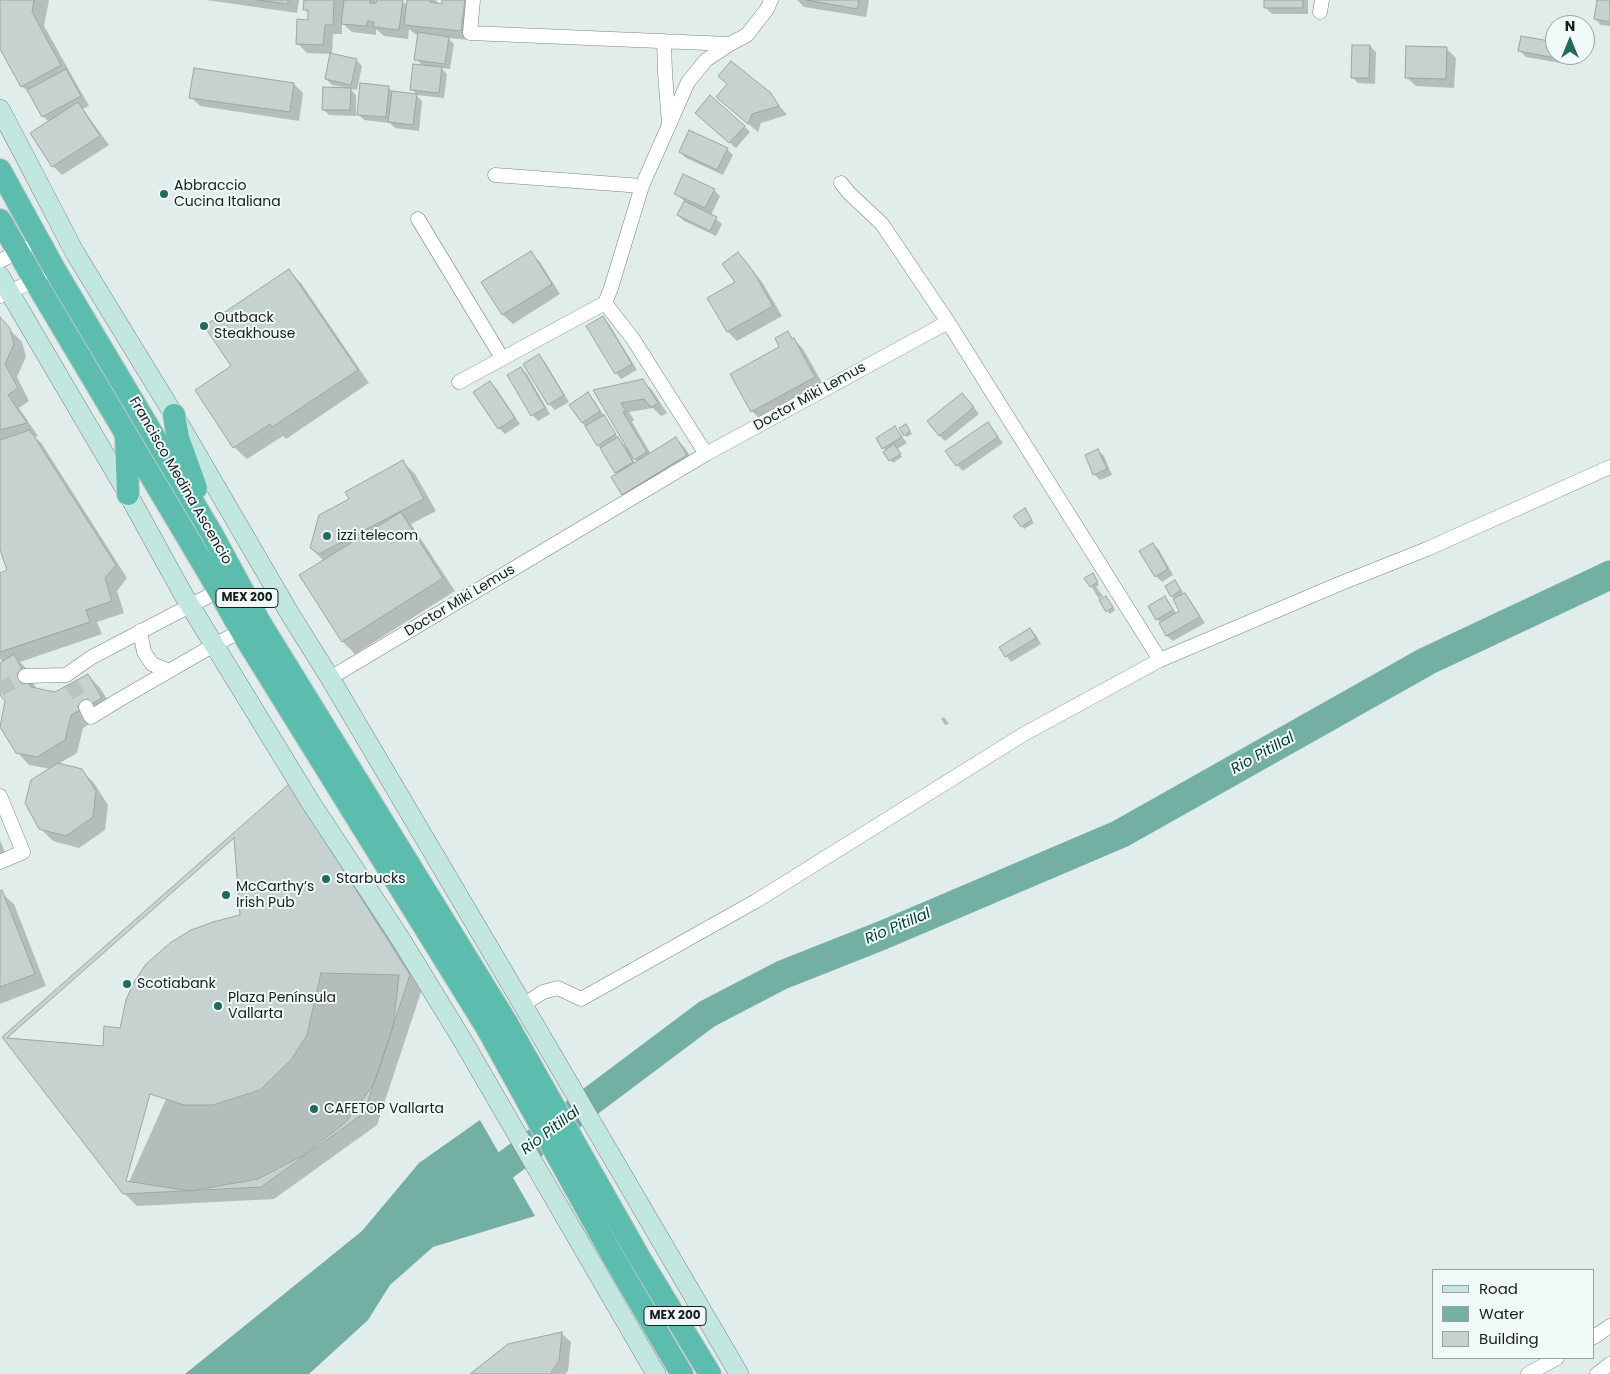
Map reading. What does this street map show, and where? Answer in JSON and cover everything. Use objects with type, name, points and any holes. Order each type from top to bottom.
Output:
[{"type":"highway","name":"Francisco Medina Ascencio","points":[[0,170],[38,241],[212,534],[228,586]]},
{"type":"highway","name":"Francisco Medina Ascencio","points":[[0,220],[9,256],[35,281],[126,435],[228,586],[250,626],[496,1024]]},
{"type":"highway","points":[[174,415],[178,438],[212,534]]},
{"type":"highway","points":[[126,435],[128,494]]},
{"type":"highway","name":"MEX 200","points":[[496,1024],[710,1374]]},
{"type":"highway","name":"MEX 200","points":[[496,1024],[617,1264],[682,1374]]},
{"type":"main road","points":[[0,109],[75,253],[174,415],[290,614],[330,678],[739,1374]]},
{"type":"main road","points":[[0,276],[5,294],[128,494],[214,645],[311,803],[400,938],[464,1041],[656,1374]]},
{"type":"street","points":[[473,0],[470,33],[730,44]]},
{"type":"street","points":[[459,382],[605,303],[642,186],[688,82],[706,60],[747,35],[767,9],[771,0]]},
{"type":"street","points":[[664,41],[664,73],[669,124]]},
{"type":"street","points":[[494,175],[642,186]]},
{"type":"street","points":[[842,183],[849,193],[882,224],[948,322],[1160,660]]},
{"type":"street","points":[[418,219],[502,358]]},
{"type":"street","points":[[9,256],[38,241]]},
{"type":"street","points":[[5,294],[55,270]]},
{"type":"street","points":[[605,303],[632,340],[706,454]]},
{"type":"street","name":"Doctor Miki Lemus","points":[[330,678],[706,454],[948,322]]},
{"type":"street","points":[[524,1007],[543,992],[558,988],[581,998],[756,901],[1024,734],[1160,660],[1427,549],[1610,467]]},
{"type":"street","points":[[25,676],[68,679],[92,658],[228,586]]},
{"type":"street","points":[[89,712],[169,671],[250,626]]},
{"type":"street","points":[[140,631],[144,652],[152,664],[169,671]]},
{"type":"street","points":[[0,796],[23,852],[0,862]]},
{"type":"street","points":[[1595,1336],[1610,1326]]},
{"type":"street","points":[[1528,1374],[1555,1359]]},
{"type":"street","points":[[1597,1374],[1610,1364]]},
{"type":"water","points":[[480,1120],[535,1216],[433,1247],[390,1285],[368,1320],[309,1374],[185,1374],[362,1231],[419,1163]]},
{"type":"building","points":[[0,0],[34,0],[32,12],[61,65],[21,87],[0,49]]},
{"type":"building","points":[[257,0],[288,0],[288,4]]},
{"type":"building","points":[[304,0],[334,0],[333,25],[325,25],[323,45],[296,44],[297,19],[308,20],[308,10],[303,10]]},
{"type":"building","points":[[344,0],[370,0],[370,3],[376,3],[377,0],[403,0],[399,30],[373,27],[374,22],[367,21],[367,26],[341,24]]},
{"type":"building","points":[[407,0],[430,0],[430,2],[442,4],[442,0],[465,0],[461,31],[404,25]]},
{"type":"building","points":[[806,0],[859,0],[857,9]]},
{"type":"building","points":[[1264,0],[1303,0],[1303,8],[1264,8]]},
{"type":"building","points":[[1597,0],[1610,0],[1610,22],[1595,19]]},
{"type":"building","points":[[418,32],[449,37],[445,64],[414,60]]},
{"type":"building","points":[[1521,36],[1545,40],[1545,56],[1518,51]]},
{"type":"building","points":[[1352,45],[1370,45],[1369,78],[1351,78]]},
{"type":"building","points":[[1406,46],[1447,47],[1446,79],[1405,78]]},
{"type":"building","points":[[330,53],[357,59],[351,85],[325,79]]},
{"type":"building","points":[[731,61],[771,93],[779,106],[752,114],[748,124],[716,97],[727,84],[718,76]]},
{"type":"building","points":[[413,64],[442,67],[439,93],[410,90]]},
{"type":"building","points":[[194,68],[294,83],[290,112],[189,98]]},
{"type":"building","points":[[66,69],[81,96],[42,117],[27,90]]},
{"type":"building","points":[[360,83],[389,86],[386,117],[357,115]]},
{"type":"building","points":[[323,87],[351,88],[350,110],[322,110]]},
{"type":"building","points":[[392,91],[417,94],[413,125],[388,122]]},
{"type":"building","points":[[710,95],[745,126],[729,143],[695,113]]},
{"type":"building","points":[[78,102],[100,136],[52,167],[30,133]]},
{"type":"building","points":[[689,130],[728,148],[717,170],[679,152]]},
{"type":"building","points":[[683,174],[715,189],[705,208],[674,194]]},
{"type":"building","points":[[684,201],[717,217],[710,231],[677,215]]},
{"type":"building","points":[[531,251],[552,284],[502,315],[481,282]]},
{"type":"building","points":[[738,252],[753,271],[773,306],[727,332],[707,298],[735,282],[722,264]]},
{"type":"building","points":[[289,269],[358,370],[272,427],[270,424],[233,448],[195,390],[231,366],[204,326]]},
{"type":"building","points":[[603,316],[632,364],[615,374],[586,326]]},
{"type":"building","points":[[0,317],[10,328],[14,344],[5,364],[18,388],[8,395],[27,423],[0,430]]},
{"type":"building","points":[[788,331],[792,339],[794,338],[815,377],[751,412],[730,374],[779,347],[775,338]]},
{"type":"building","points":[[539,354],[564,395],[548,405],[523,364]]},
{"type":"building","points":[[521,367],[545,408],[531,416],[507,375]]},
{"type":"building","points":[[643,379],[658,403],[651,407],[644,399],[621,403],[626,411],[623,412],[647,452],[634,460],[593,390]]},
{"type":"building","points":[[490,381],[515,418],[498,429],[473,392]]},
{"type":"building","points":[[588,392],[600,411],[582,423],[569,405]]},
{"type":"building","points":[[962,393],[974,407],[939,436],[927,421]]},
{"type":"building","points":[[604,415],[616,434],[597,446],[585,426]]},
{"type":"building","points":[[988,422],[998,437],[956,466],[945,451]]},
{"type":"building","points":[[906,424],[910,431],[904,436],[899,428]]},
{"type":"building","points":[[895,426],[902,437],[882,449],[876,438]]},
{"type":"building","points":[[30,430],[116,565],[105,578],[112,601],[86,610],[90,622],[0,652],[0,573],[7,570],[0,550],[0,440]]},
{"type":"building","points":[[618,437],[633,462],[615,473],[600,448]]},
{"type":"building","points":[[676,437],[687,455],[622,495],[611,477]]},
{"type":"building","points":[[894,444],[901,454],[889,461],[883,452]]},
{"type":"building","points":[[1098,449],[1107,469],[1093,475],[1085,455]]},
{"type":"building","points":[[403,460],[424,499],[319,554],[310,548],[319,515],[349,499],[345,492]]},
{"type":"building","points":[[1025,508],[1032,520],[1021,527],[1013,516]]},
{"type":"building","points":[[401,512],[443,578],[342,642],[299,575]]},
{"type":"building","points":[[1153,543],[1168,569],[1155,577],[1139,551]]},
{"type":"building","points":[[1093,573],[1098,582],[1090,587],[1084,578]]},
{"type":"building","points":[[1175,580],[1181,590],[1171,597],[1165,586]]},
{"type":"building","points":[[1185,593],[1200,617],[1166,636],[1159,623],[1179,611],[1173,599]]},
{"type":"building","points":[[1106,596],[1113,607],[1106,612],[1099,600]]},
{"type":"building","points":[[1165,596],[1173,610],[1156,620],[1148,606]]},
{"type":"building","points":[[1030,628],[1036,638],[1005,657],[999,647]]},
{"type":"building","points":[[14,654],[31,687],[55,692],[88,674],[102,698],[71,715],[65,740],[37,757],[16,753],[0,727],[5,701],[0,695],[0,663]]},
{"type":"building","points":[[58,763],[82,769],[96,791],[93,817],[66,836],[39,829],[25,803],[31,780]]},
{"type":"building","name":"Plaza Península Vallarta","points":[[289,784],[410,975],[364,1113],[261,1187],[123,1194],[2,1037]]},
{"type":"building","points":[[234,838],[240,915],[191,930],[170,943],[146,964],[134,982],[126,1000],[120,1028],[104,1026],[103,1046],[7,1038]]},
{"type":"building","points":[[2,890],[35,974],[0,987],[0,891]]},
{"type":"building","points":[[321,973],[399,975],[393,1028],[374,1084],[345,1123],[302,1156],[258,1179],[190,1191],[126,1181],[150,1094],[184,1105],[213,1105],[260,1090],[291,1060],[307,1035]]},
{"type":"building","points":[[562,1332],[559,1361],[550,1374],[470,1374],[508,1344]]},
{"type":"waterway","name":"Rio Pitillal","points":[[475,1188],[707,1014],[782,975],[883,935],[1120,834],[1427,661],[1610,575]]},
{"type":"tunnel","points":[[0,689],[25,676]]},
{"type":"tunnel","points":[[71,684],[86,707]]},
{"type":"place","name":"Abbraccio Cucina Italiana","points":[[164,194]]},
{"type":"place","name":"Outback Steakhouse","points":[[204,326]]},
{"type":"place","name":"izzi telecom","points":[[327,536]]},
{"type":"place","name":"Starbucks","points":[[326,879]]},
{"type":"place","name":"McCarthy’s Irish Pub","points":[[226,895]]},
{"type":"place","name":"Scotiabank","points":[[127,984]]},
{"type":"place","name":"Plaza Península Vallarta","points":[[218,1006]]},
{"type":"place","name":"CAFETOP Vallarta","points":[[314,1109]]}]
